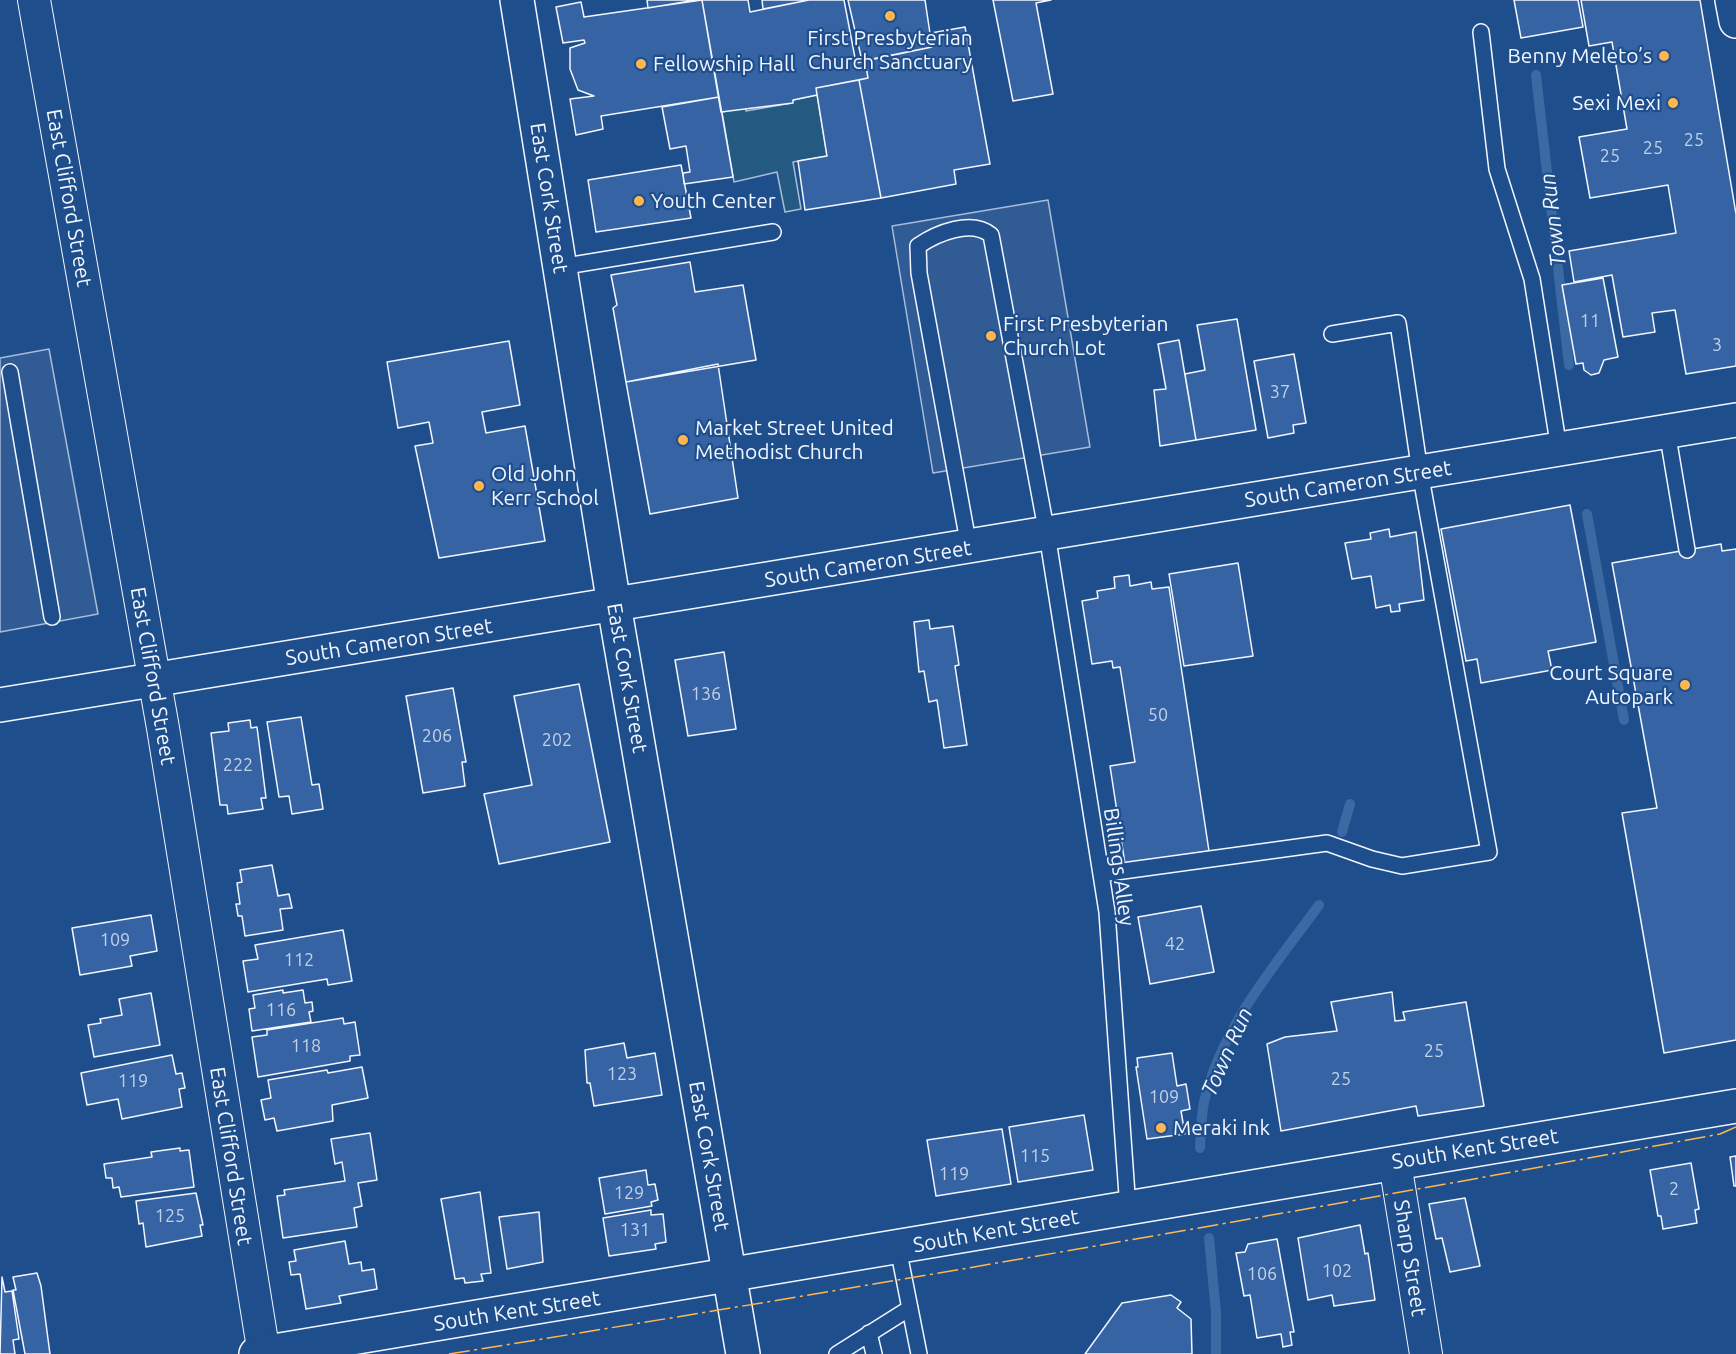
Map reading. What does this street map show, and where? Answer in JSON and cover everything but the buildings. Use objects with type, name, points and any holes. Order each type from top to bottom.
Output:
[{"type":"main road","name":"East Cork Street","points":[[517,0],[614,605],[743,1354]]},
{"type":"main road","points":[[1732,0],[1736,21]]},
{"type":"main road","name":"South Cameron Street","points":[[0,705],[1736,420]]},
{"type":"main road","name":"South Kent Street","points":[[261,1354],[1736,1106]]},
{"type":"street","name":"East Clifford Street","points":[[34,0],[154,680],[261,1354]]},
{"type":"street","name":"Sharp Street","points":[[1395,1162],[1426,1354]]},
{"type":"lane","points":[[1480,32],[1497,170],[1532,279],[1559,449]]},
{"type":"lane","name":"Billings Alley","points":[[969,547],[919,273],[918,254],[918,246],[928,240],[966,228],[984,230],[991,235],[1047,534],[1107,912],[1128,1209]]},
{"type":"lane","points":[[560,267],[773,232]]},
{"type":"lane","points":[[1101,874],[1327,843],[1372,860],[1402,866],[1489,852],[1419,472],[1398,323],[1332,334]]},
{"type":"lane","points":[[10,372],[52,617]]},
{"type":"lane","points":[[1667,431],[1687,550]]},
{"type":"lane","points":[[898,1248],[919,1354]]},
{"type":"lane","points":[[837,1354],[909,1308]]},
{"type":"lane","points":[[869,1333],[874,1354]]},
{"type":"shaded area","points":[[817,95],[827,156],[793,162],[801,209],[785,212],[777,172],[734,182],[722,112],[745,107],[746,111],[792,103],[793,100]]},
{"type":"shaded area","name":"First Presbyterian Church Lot","points":[[1048,200],[1090,447],[933,473],[892,226]]},
{"type":"shaded area","points":[[49,349],[98,614],[0,632],[0,358]]},
{"type":"waterway","name":"Town Run","points":[[1536,75],[1569,365]]},
{"type":"waterway","name":"Town Run","points":[[1587,514],[1624,720]]},
{"type":"waterway","name":"Town Run","points":[[1342,832],[1350,804]]},
{"type":"waterway","name":"Town Run","points":[[1200,1148],[1204,1102],[1223,1048],[1251,998],[1319,905]]},
{"type":"waterway","name":"Town Run","points":[[1209,1238],[1216,1313],[1216,1354]]},
{"type":"power","points":[[449,1354],[1244,1220],[1720,1134],[1736,1127]]},
{"type":"place","name":"First Presbyterian Church Sanctuary","points":[[890,16]]},
{"type":"place","name":"Benny Meleto’s","points":[[1664,56]]},
{"type":"place","name":"Fellowship Hall","points":[[641,64]]},
{"type":"place","name":"Sexi Mexi","points":[[1673,103]]},
{"type":"place","name":"Youth Center","points":[[639,201]]},
{"type":"place","name":"First Presbyterian Church Lot","points":[[991,336]]},
{"type":"place","name":"Market Street United Methodist Church","points":[[683,440]]},
{"type":"place","name":"Old John Kerr School","points":[[479,486]]},
{"type":"place","name":"Court Square Autopark","points":[[1685,685]]},
{"type":"place","name":"Meraki Ink","points":[[1161,1128]]}]
